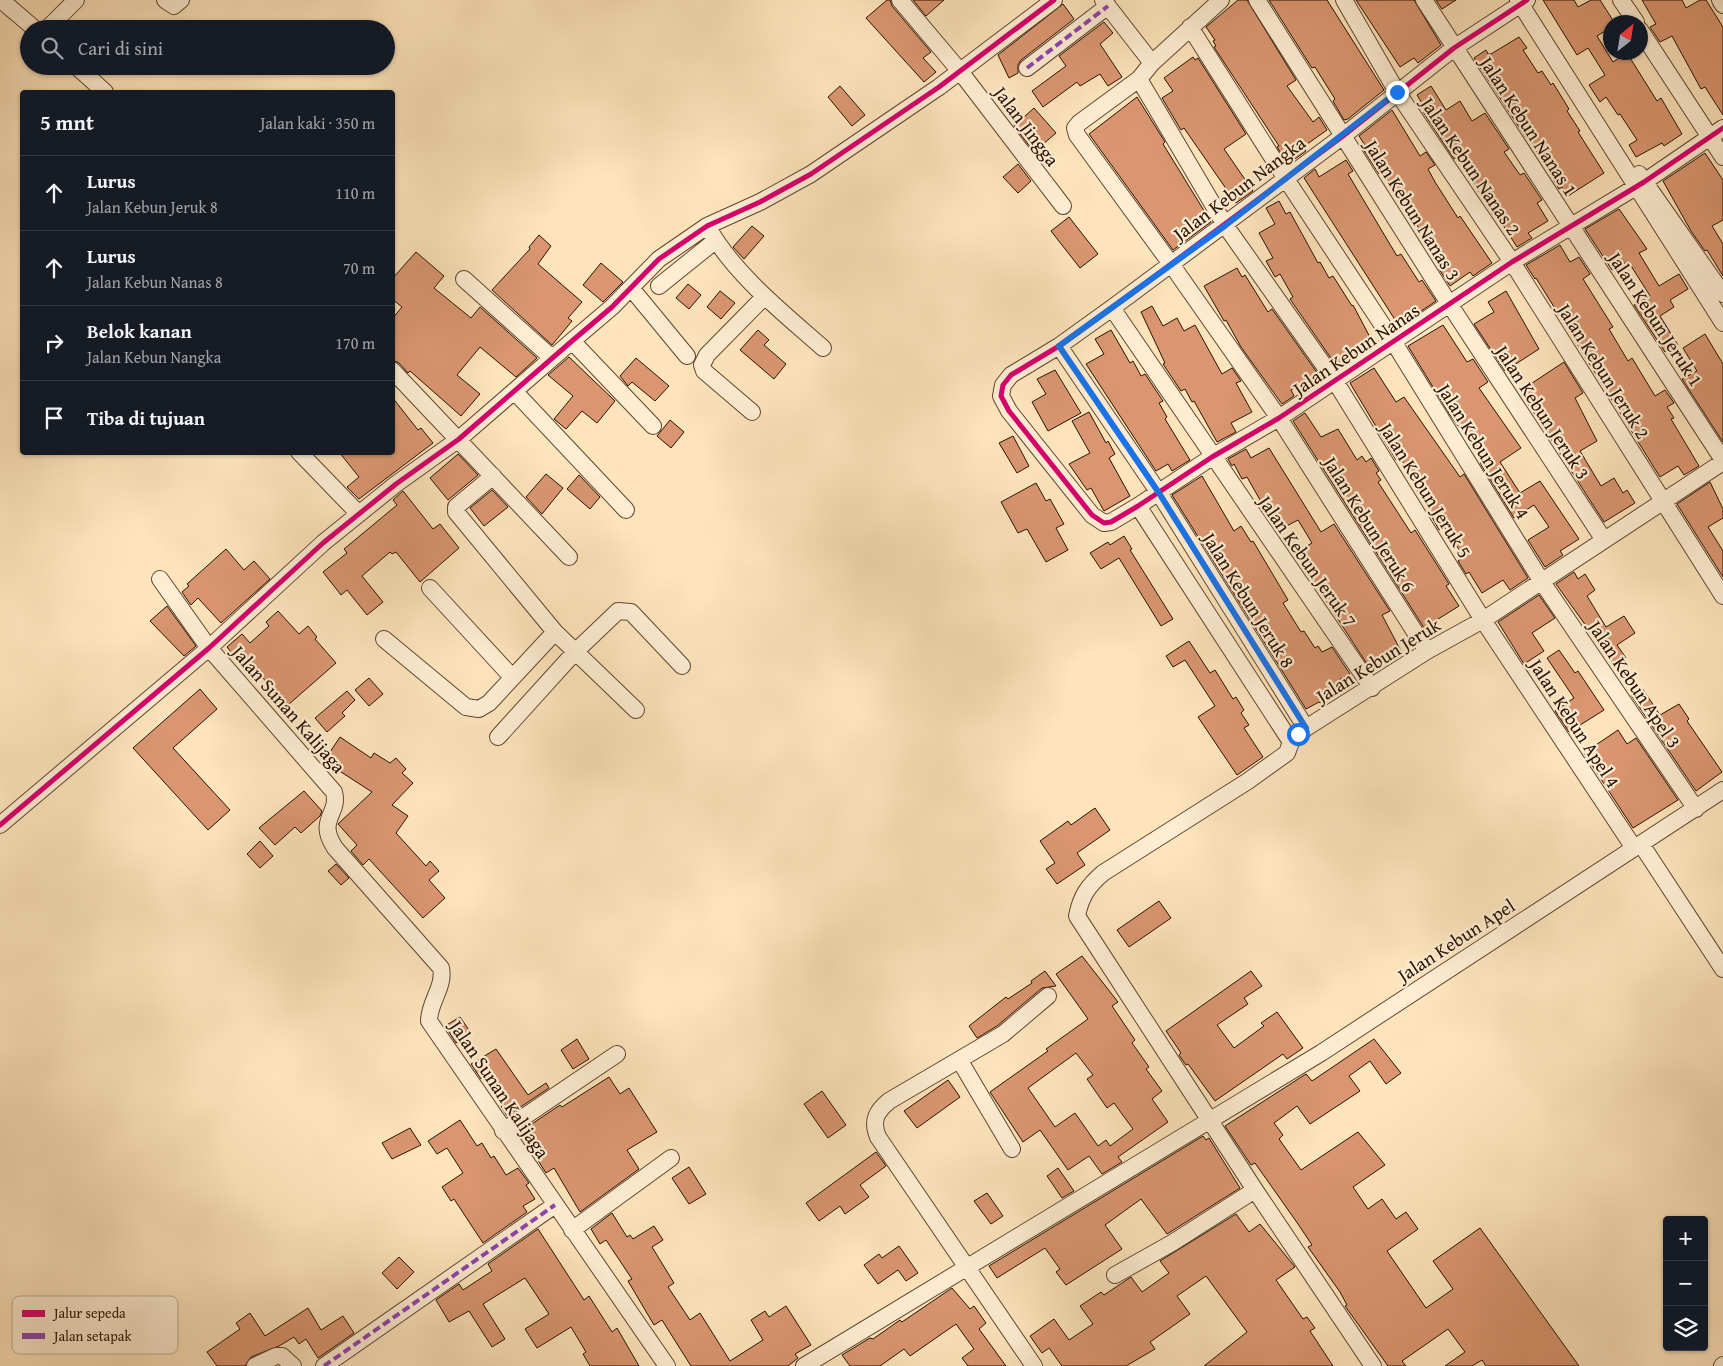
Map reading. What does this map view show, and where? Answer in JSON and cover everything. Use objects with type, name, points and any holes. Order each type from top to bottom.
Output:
[{"type":"street","points":[[1,0],[24,20]]},
{"type":"street","points":[[57,20],[76,0]]},
{"type":"street","points":[[165,0],[174,6],[181,0]]},
{"type":"street","name":"Jalan Jingga","points":[[900,0],[959,70],[1063,206]]},
{"type":"street","points":[[0,825],[209,648],[323,543],[459,439],[572,341],[660,259],[707,226],[760,202],[811,174],[901,114],[1054,0]]},
{"type":"street","points":[[1139,79],[1152,63],[1221,0]]},
{"type":"street","name":"Jalan Kebun Nanas 3","points":[[1257,0],[1450,305]]},
{"type":"street","name":"Jalan Kebun Nanas 2","points":[[1344,0],[1397,92],[1512,262]]},
{"type":"street","name":"Jalan Kebun Nanas 1","points":[[1424,0],[1571,225]]},
{"type":"street","points":[[1621,0],[1631,15]]},
{"type":"street","points":[[1720,0],[1723,5]]},
{"type":"street","points":[[1524,1],[1640,185],[1723,323]]},
{"type":"street","name":"Jalan Kebun Nangka","points":[[1092,514],[1009,411],[1001,396],[1003,385],[1011,375],[1059,346],[1226,225],[1454,48],[1524,1]]},
{"type":"street","points":[[1027,68],[1106,3],[1152,63]]},
{"type":"street","name":"Jalan Kebun Jeruk 4","points":[[1190,27],[1286,179],[1393,341],[1542,582]]},
{"type":"street","points":[[1648,41],[1716,132],[1723,157]]},
{"type":"street","points":[[86,75],[102,90]]},
{"type":"street","name":"Jalan Kebun Jeruk 5","points":[[1139,79],[1226,225],[1335,381],[1483,620]]},
{"type":"street","name":"Jalan Kebun Jeruk 6","points":[[1139,79],[1094,109],[1075,128],[1085,148],[1171,264],[1279,418],[1427,652]]},
{"type":"street","name":"Jalan Kebun Nanas","points":[[1092,514],[1104,523],[1111,522],[1138,506],[1212,456],[1279,418],[1512,262],[1640,185],[1716,132]]},
{"type":"street","points":[[1640,185],[1723,294]]},
{"type":"street","name":"Jalan Kebun Jeruk 1","points":[[1571,225],[1723,461]]},
{"type":"street","points":[[707,226],[715,241],[764,297],[822,348]]},
{"type":"street","points":[[659,286],[715,241]]},
{"type":"street","name":"Jalan Kebun Jeruk 2","points":[[1512,262],[1723,596]]},
{"type":"street","points":[[464,279],[552,358]]},
{"type":"street","points":[[631,288],[687,356]]},
{"type":"street","points":[[752,412],[704,370],[702,365],[707,355],[764,297]]},
{"type":"street","name":"Jalan Kebun Jeruk 3","points":[[1450,305],[1604,540]]},
{"type":"street","name":"Jalan Kebun Jeruk 7","points":[[1112,308],[1372,688]]},
{"type":"street","points":[[572,341],[652,426]]},
{"type":"street","name":"Jalan Kebun Jeruk 8","points":[[1059,346],[1159,493],[1306,728]]},
{"type":"street","points":[[395,373],[569,557]]},
{"type":"street","points":[[514,390],[626,510]]},
{"type":"street","points":[[302,455],[359,514]]},
{"type":"street","name":"Jalan Kebun Jeruk","points":[[1373,1366],[1255,1190],[1077,916],[1080,900],[1089,885],[1103,873],[1248,781],[1287,753],[1291,742],[1306,728],[1427,652],[1483,620],[1723,461]]},
{"type":"street","points":[[493,476],[456,507],[456,512],[554,632],[636,710]]},
{"type":"street","points":[[1138,506],[1291,742]]},
{"type":"street","points":[[160,580],[209,648]]},
{"type":"street","name":"Jalan Kebun Apel 3","points":[[1542,582],[1696,809]]},
{"type":"street","points":[[430,588],[512,677]]},
{"type":"street","points":[[498,737],[575,652],[618,611],[631,612],[682,666]]},
{"type":"street","name":"Jalan Kebun Apel 4","points":[[1483,620],[1723,969]]},
{"type":"street","points":[[384,639],[466,707],[479,709],[489,703],[554,632]]},
{"type":"street","name":"Jalan Sunan Kalijaga","points":[[209,648],[334,792],[336,798],[328,821],[327,836],[334,848],[441,968],[443,976],[429,1014],[429,1021],[503,1131],[667,1366]]},
{"type":"street","name":"Jalan Kebun Apel","points":[[804,1366],[965,1266],[1321,1053],[1723,790]]},
{"type":"street","points":[[1032,1365],[878,1137],[874,1128],[878,1110],[889,1101],[1003,1034],[1048,996]]},
{"type":"street","points":[[503,1131],[617,1054]]},
{"type":"street","points":[[960,1061],[1012,1149]]},
{"type":"street","points":[[572,1230],[671,1158]]},
{"type":"street","points":[[1115,1275],[1172,1243],[1255,1190]]},
{"type":"street","points":[[324,1366],[555,1204]]},
{"type":"street","points":[[255,1366],[276,1356],[282,1356],[293,1366]]},
{"type":"building","points":[[887,0],[890,0],[892,6],[931,52],[923,58],[936,72],[924,82],[866,18]]},
{"type":"building","points":[[913,0],[944,0],[926,16]]},
{"type":"building","points":[[1238,0],[1247,0],[1296,80],[1287,86],[1313,122],[1319,117],[1327,130],[1303,147],[1306,151],[1288,164],[1277,147],[1279,146],[1214,47],[1216,46],[1213,41],[1215,40],[1206,27]]},
{"type":"building","points":[[1269,0],[1327,0],[1384,90],[1348,119],[1344,120],[1333,101],[1335,99],[1315,67],[1312,68]]},
{"type":"building","points":[[1356,0],[1414,0],[1441,45],[1418,63],[1414,58],[1400,67]]},
{"type":"building","points":[[1436,0],[1456,0],[1442,9]]},
{"type":"building","points":[[1543,0],[1574,0],[1578,7],[1591,0],[1600,0],[1610,15],[1603,15],[1603,32],[1597,36],[1603,46],[1603,60],[1612,60],[1613,62],[1616,60],[1631,60],[1657,101],[1661,98],[1682,134],[1664,146],[1662,143],[1636,157],[1629,145],[1637,140],[1606,97],[1600,102],[1589,85],[1605,75],[1588,48],[1577,55]]},
{"type":"building","points":[[1642,0],[1682,0],[1686,8],[1700,0],[1706,0],[1723,27],[1723,115],[1705,87],[1701,89],[1672,36],[1660,42],[1650,27],[1656,24]]},
{"type":"building","points":[[1063,4],[1074,19],[1021,60],[1018,65],[1018,73],[1009,78],[998,55]]},
{"type":"building","points":[[1104,22],[1113,33],[1100,44],[1122,77],[1108,86],[1100,74],[1080,86],[1077,82],[1043,107],[1032,91],[1066,66],[1059,56]]},
{"type":"building","points":[[1519,37],[1527,48],[1523,50],[1538,73],[1542,71],[1551,85],[1553,83],[1569,109],[1567,111],[1580,131],[1578,132],[1604,173],[1568,196],[1562,187],[1559,189],[1528,137],[1526,138],[1474,58],[1486,50],[1488,54],[1491,54]]},
{"type":"building","points":[[1193,57],[1195,60],[1198,58],[1246,134],[1224,149],[1253,191],[1236,203],[1184,128],[1181,130],[1162,98],[1173,91],[1164,78]]},
{"type":"building","points":[[840,86],[865,115],[852,126],[828,97]]},
{"type":"building","points":[[1431,86],[1446,110],[1460,101],[1472,121],[1485,113],[1509,149],[1504,152],[1520,175],[1524,173],[1542,200],[1537,203],[1548,221],[1528,233],[1532,238],[1517,247],[1496,214],[1493,215],[1458,157],[1454,159],[1423,112],[1426,110],[1417,95]]},
{"type":"building","points":[[1137,97],[1165,142],[1163,144],[1211,222],[1173,250],[1089,134]]},
{"type":"building","points":[[1034,108],[1056,133],[1034,152],[1014,126]]},
{"type":"building","points":[[1392,110],[1420,156],[1426,152],[1435,165],[1428,169],[1435,182],[1458,218],[1460,216],[1492,263],[1473,276],[1470,272],[1450,286],[1439,269],[1442,268],[1417,225],[1382,171],[1379,174],[1363,149],[1366,147],[1359,136]]},
{"type":"building","points":[[1705,153],[1723,180],[1723,220],[1712,226],[1723,244],[1723,276],[1707,250],[1705,251],[1691,231],[1663,181]]},
{"type":"building","points":[[1346,160],[1353,171],[1348,174],[1397,256],[1401,254],[1419,282],[1422,280],[1436,301],[1399,326],[1304,178],[1315,169],[1319,177]]},
{"type":"building","points":[[1018,164],[1031,181],[1018,193],[1003,177]]},
{"type":"building","points":[[1279,201],[1286,214],[1290,212],[1318,263],[1320,262],[1329,278],[1333,276],[1353,305],[1372,341],[1350,352],[1353,357],[1340,365],[1338,363],[1335,364],[1290,299],[1293,297],[1280,274],[1275,277],[1266,261],[1273,258],[1259,233],[1275,224],[1266,208]]},
{"type":"building","points":[[1619,209],[1647,249],[1639,253],[1659,286],[1679,274],[1688,289],[1670,300],[1674,307],[1660,316],[1678,345],[1665,352],[1634,305],[1650,296],[1628,261],[1612,270],[1585,229]]},
{"type":"building","points":[[1069,217],[1098,254],[1080,268],[1051,231]]},
{"type":"building","points":[[752,226],[764,236],[744,259],[733,247]]},
{"type":"building","points":[[539,235],[551,246],[538,264],[582,302],[568,318],[572,321],[552,345],[492,290],[530,249],[529,247]]},
{"type":"building","points":[[1560,245],[1570,262],[1579,257],[1590,274],[1583,279],[1613,327],[1609,329],[1628,361],[1632,358],[1655,396],[1665,390],[1674,403],[1667,407],[1674,418],[1671,419],[1699,466],[1684,475],[1678,466],[1660,477],[1536,278],[1526,265]]},
{"type":"building","points":[[416,252],[444,276],[434,288],[471,318],[480,307],[537,358],[516,377],[480,347],[457,375],[480,394],[461,416],[410,371],[408,373],[395,361],[395,315],[402,307],[395,301],[395,276]]},
{"type":"building","points":[[601,263],[623,282],[603,302],[583,285]]},
{"type":"building","points":[[1237,268],[1242,277],[1245,275],[1268,312],[1272,309],[1318,374],[1291,390],[1294,396],[1282,404],[1241,347],[1204,286]]},
{"type":"building","points":[[688,284],[701,295],[689,309],[676,298]]},
{"type":"building","points":[[720,291],[735,303],[721,319],[707,307]]},
{"type":"building","points":[[1506,291],[1539,349],[1505,371],[1474,324],[1494,312],[1488,302]]},
{"type":"building","points":[[1152,306],[1163,326],[1177,318],[1184,331],[1195,325],[1222,374],[1232,368],[1241,381],[1236,383],[1252,412],[1231,423],[1236,432],[1217,442],[1194,401],[1192,402],[1185,389],[1181,391],[1163,364],[1165,363],[1141,312]]},
{"type":"building","points":[[1443,325],[1467,362],[1473,359],[1488,382],[1479,388],[1521,448],[1500,462],[1520,493],[1540,481],[1579,539],[1560,551],[1563,555],[1545,567],[1528,540],[1549,527],[1534,505],[1514,518],[1480,463],[1484,461],[1450,415],[1408,346]]},
{"type":"building","points":[[758,330],[769,340],[764,345],[786,364],[774,379],[740,350]]},
{"type":"building","points":[[1111,330],[1130,363],[1133,361],[1141,376],[1145,374],[1163,401],[1159,403],[1167,417],[1165,419],[1190,460],[1172,471],[1168,464],[1156,471],[1086,364],[1104,354],[1095,339]]},
{"type":"building","points":[[1705,334],[1723,364],[1723,442],[1682,379],[1697,371],[1683,348]]},
{"type":"building","points":[[569,357],[615,401],[597,423],[582,411],[566,429],[554,419],[573,396],[548,375]]},
{"type":"building","points":[[636,358],[669,386],[655,401],[632,382],[628,386],[620,376]]},
{"type":"building","points":[[1564,362],[1583,393],[1575,398],[1597,441],[1580,451],[1601,486],[1614,478],[1623,493],[1627,490],[1635,503],[1604,522],[1520,391]]},
{"type":"building","points":[[1374,368],[1396,402],[1404,397],[1460,477],[1464,474],[1528,578],[1510,590],[1503,580],[1482,593],[1469,572],[1466,574],[1458,561],[1464,557],[1444,527],[1439,530],[1413,482],[1415,481],[1400,458],[1396,460],[1350,383]]},
{"type":"building","points":[[1055,370],[1081,413],[1048,431],[1032,402],[1046,394],[1037,379]]},
{"type":"building","points":[[395,401],[418,430],[421,428],[433,443],[359,499],[347,487],[359,477],[341,455],[395,455]]},
{"type":"building","points":[[1089,412],[1106,443],[1108,441],[1115,454],[1109,458],[1130,496],[1104,511],[1091,488],[1087,490],[1069,464],[1090,453],[1072,421]]},
{"type":"building","points":[[1305,413],[1321,437],[1338,429],[1357,460],[1362,456],[1366,462],[1371,458],[1379,471],[1376,473],[1381,480],[1378,482],[1411,533],[1415,530],[1449,584],[1446,586],[1459,606],[1435,621],[1437,624],[1426,631],[1293,421]]},
{"type":"building","points":[[670,420],[684,432],[671,448],[657,436]]},
{"type":"building","points":[[1013,436],[1029,466],[1017,473],[999,443]]},
{"type":"building","points":[[1269,448],[1321,532],[1334,524],[1390,611],[1382,615],[1402,653],[1383,664],[1379,657],[1367,664],[1295,553],[1312,543],[1298,520],[1281,529],[1271,512],[1268,514],[1247,477],[1242,479],[1234,464],[1232,466],[1228,459],[1246,449],[1251,458]]},
{"type":"building","points":[[458,454],[478,475],[448,500],[430,478]]},
{"type":"building","points":[[546,474],[563,488],[542,514],[526,497]]},
{"type":"building","points":[[579,475],[600,497],[590,509],[567,489]]},
{"type":"building","points":[[1202,476],[1234,531],[1241,526],[1251,542],[1253,541],[1288,600],[1283,603],[1301,632],[1304,631],[1315,648],[1318,646],[1322,652],[1332,647],[1350,674],[1340,679],[1346,688],[1306,709],[1172,495]]},
{"type":"building","points":[[1710,482],[1723,509],[1723,518],[1708,527],[1723,551],[1723,577],[1677,504]]},
{"type":"building","points":[[1036,483],[1046,501],[1050,499],[1064,524],[1056,528],[1068,550],[1046,562],[1027,529],[1018,533],[1001,502]]},
{"type":"building","points":[[492,490],[508,507],[484,526],[470,508]]},
{"type":"building","points":[[403,491],[433,529],[440,524],[459,548],[420,582],[396,552],[392,554],[390,552],[362,576],[383,602],[367,615],[347,590],[341,595],[323,572],[347,553],[344,549],[397,505],[393,500]]},
{"type":"building","points":[[1124,536],[1132,549],[1130,550],[1173,619],[1161,626],[1119,558],[1101,569],[1090,553],[1108,542],[1110,545]]},
{"type":"building","points":[[226,549],[244,570],[254,561],[270,579],[221,623],[198,598],[191,605],[182,592],[189,586],[187,584]]},
{"type":"building","points":[[1574,572],[1578,579],[1585,574],[1595,590],[1587,596],[1606,627],[1624,616],[1635,633],[1617,645],[1626,658],[1614,665],[1556,584]]},
{"type":"building","points":[[1539,595],[1555,618],[1532,633],[1544,651],[1524,664],[1498,622]]},
{"type":"building","points":[[167,606],[196,646],[184,656],[150,621]]},
{"type":"building","points":[[278,611],[299,634],[308,626],[317,637],[315,639],[336,663],[288,705],[260,675],[253,681],[227,647],[242,634],[250,643],[269,626],[266,622]]},
{"type":"building","points":[[1189,641],[1210,673],[1215,670],[1233,699],[1236,697],[1244,710],[1241,713],[1249,725],[1244,728],[1263,757],[1237,775],[1198,717],[1215,706],[1185,660],[1173,667],[1166,656]]},
{"type":"building","points":[[1559,650],[1575,673],[1578,671],[1604,710],[1569,732],[1555,711],[1574,698],[1547,658]]},
{"type":"building","points":[[369,678],[383,694],[369,706],[355,690]]},
{"type":"building","points":[[1642,688],[1660,715],[1679,704],[1689,719],[1687,721],[1722,772],[1696,791],[1631,695]]},
{"type":"building","points":[[200,689],[217,709],[173,748],[230,810],[208,830],[133,748]]},
{"type":"building","points":[[347,691],[355,700],[342,713],[345,716],[327,732],[315,718]]},
{"type":"building","points":[[1618,730],[1627,744],[1636,738],[1678,800],[1633,828],[1584,753]]},
{"type":"building","points":[[340,737],[371,758],[374,753],[390,763],[396,758],[406,769],[402,773],[413,783],[392,805],[408,816],[396,833],[426,866],[430,861],[439,871],[429,880],[445,898],[423,918],[369,859],[363,865],[351,851],[357,845],[338,824],[372,792],[324,761]]},
{"type":"building","points":[[304,791],[322,811],[320,816],[301,833],[295,827],[275,845],[259,828]]},
{"type":"building","points":[[1095,808],[1110,830],[1077,853],[1085,865],[1057,884],[1046,869],[1055,863],[1040,841],[1068,821],[1071,825]]},
{"type":"building","points":[[260,841],[273,856],[260,868],[247,854]]},
{"type":"building","points":[[336,864],[349,878],[341,885],[328,871]]},
{"type":"building","points":[[1159,901],[1171,918],[1129,947],[1117,930]]},
{"type":"building","points":[[1082,956],[1118,1002],[1112,1006],[1135,1040],[1132,1043],[1149,1067],[1146,1069],[1162,1091],[1152,1099],[1168,1122],[1118,1157],[1122,1162],[1102,1174],[1089,1156],[1068,1170],[1040,1130],[1023,1142],[990,1092],[1048,1051],[1046,1049],[1088,1019],[1056,974]],"holes":[[[1076,1053],[1093,1075],[1087,1079],[1107,1108],[1114,1103],[1133,1129],[1110,1146],[1106,1140],[1098,1146],[1075,1113],[1055,1127],[1028,1088]]]},
{"type":"building","points":[[1045,971],[1056,986],[1042,988],[997,1026],[977,1038],[969,1026],[1006,997],[1008,999],[1032,983],[1031,981]]},
{"type":"building","points":[[1251,971],[1262,986],[1244,998],[1248,1004],[1217,1025],[1234,1048],[1264,1026],[1261,1023],[1277,1012],[1303,1048],[1287,1059],[1283,1054],[1215,1101],[1188,1064],[1186,1065],[1179,1055],[1181,1053],[1166,1031]]},
{"type":"building","points":[[460,1017],[471,1033],[456,1043],[445,1026]]},
{"type":"building","points":[[577,1039],[589,1059],[573,1069],[561,1050]]},
{"type":"building","points":[[1374,1039],[1401,1073],[1386,1084],[1370,1061],[1349,1076],[1360,1091],[1310,1124],[1297,1106],[1274,1123],[1283,1135],[1279,1139],[1301,1170],[1358,1132],[1385,1165],[1353,1187],[1368,1209],[1382,1199],[1396,1219],[1406,1212],[1418,1229],[1387,1251],[1426,1308],[1453,1289],[1433,1261],[1480,1228],[1579,1366],[1486,1366],[1482,1360],[1472,1366],[1445,1366],[1465,1352],[1448,1329],[1402,1361],[1406,1366],[1388,1366],[1345,1306],[1347,1305],[1340,1292],[1308,1247],[1312,1245],[1298,1224],[1255,1163],[1251,1165],[1225,1126],[1306,1074],[1312,1081]]},
{"type":"building","points":[[496,1049],[528,1095],[546,1083],[549,1088],[507,1116],[484,1077],[481,1079],[471,1064]]},
{"type":"building","points":[[609,1077],[620,1094],[629,1088],[657,1132],[627,1150],[639,1169],[580,1212],[554,1168],[546,1173],[520,1132],[560,1105],[562,1107]]},
{"type":"building","points":[[948,1080],[960,1097],[917,1128],[904,1111]]},
{"type":"building","points":[[822,1091],[846,1125],[828,1138],[804,1104]]},
{"type":"building","points":[[460,1120],[477,1146],[482,1143],[491,1158],[494,1156],[506,1175],[518,1168],[529,1183],[526,1185],[535,1199],[523,1206],[527,1212],[483,1243],[454,1199],[451,1201],[442,1187],[463,1173],[447,1148],[437,1154],[428,1141]]},
{"type":"building","points":[[410,1128],[421,1145],[392,1159],[382,1143]]},
{"type":"building","points":[[1203,1136],[1206,1140],[1209,1138],[1240,1188],[1167,1234],[1141,1199],[1105,1225],[1122,1249],[1066,1285],[1056,1272],[1060,1269],[1045,1248],[997,1278],[989,1266]]},
{"type":"building","points":[[876,1152],[886,1166],[860,1185],[869,1197],[845,1214],[840,1206],[819,1221],[806,1203]]},
{"type":"building","points":[[689,1167],[706,1194],[689,1204],[672,1178]]},
{"type":"building","points":[[1058,1168],[1074,1191],[1062,1198],[1047,1176]]},
{"type":"building","points":[[987,1193],[1003,1216],[991,1224],[974,1201]]},
{"type":"building","points":[[612,1213],[627,1237],[630,1235],[633,1239],[654,1226],[663,1240],[652,1247],[674,1283],[668,1287],[690,1320],[700,1313],[730,1361],[763,1340],[751,1320],[765,1311],[769,1317],[786,1306],[811,1345],[795,1354],[798,1358],[788,1366],[691,1366],[662,1320],[654,1325],[628,1281],[632,1279],[606,1240],[600,1244],[591,1229]]},
{"type":"building","points":[[1236,1214],[1249,1232],[1260,1224],[1295,1267],[1276,1280],[1303,1319],[1307,1317],[1315,1328],[1310,1331],[1333,1366],[1204,1366],[1247,1332],[1206,1276],[1177,1296],[1190,1314],[1150,1342],[1155,1349],[1126,1366],[1062,1366],[1049,1348],[1042,1353],[1030,1336],[1054,1319],[1069,1340],[1093,1324],[1080,1306],[1101,1292],[1104,1295],[1131,1277],[1142,1292],[1169,1273],[1160,1261]]},
{"type":"building","points":[[538,1229],[584,1300],[589,1296],[612,1332],[617,1328],[639,1366],[590,1366],[583,1354],[586,1352],[571,1327],[537,1348],[525,1329],[549,1314],[525,1278],[483,1304],[505,1339],[492,1347],[469,1311],[449,1322],[436,1300],[459,1284],[463,1290],[492,1271],[488,1264]]},
{"type":"building","points":[[899,1246],[918,1273],[906,1281],[898,1270],[878,1284],[864,1265],[879,1254],[882,1258]]},
{"type":"building","points":[[399,1257],[414,1272],[397,1289],[382,1273]]},
{"type":"building","points":[[952,1288],[970,1309],[974,1306],[986,1323],[979,1329],[1006,1366],[968,1366],[962,1358],[974,1349],[956,1324],[910,1356],[904,1349],[880,1366],[850,1366],[842,1355],[870,1338],[873,1339],[900,1320],[902,1322]]},
{"type":"building","points":[[308,1308],[321,1330],[343,1316],[354,1333],[318,1358],[306,1339],[299,1344],[294,1337],[279,1346],[251,1357],[245,1366],[217,1366],[207,1352],[240,1329],[236,1323],[250,1313],[265,1336]]},
{"type":"marked path","points":[[1027,68],[1108,6]]},
{"type":"marked path","points":[[324,1366],[555,1205]]},
{"type":"cycle path","points":[[0,825],[209,648],[323,543],[396,484],[459,439],[612,307],[659,259],[707,226],[760,202],[811,174],[939,87],[1054,0]]},
{"type":"cycle path","points":[[1527,0],[1454,48],[1343,136],[1112,308],[1059,346],[1011,375],[1003,385],[1001,396],[1009,411],[1092,515],[1104,523],[1111,522],[1138,506],[1212,457],[1279,418],[1512,262],[1644,182],[1723,128]]},
{"type":"route","points":[[1298,734],[1306,728],[1159,493],[1059,346],[1226,225],[1397,92]]}]
